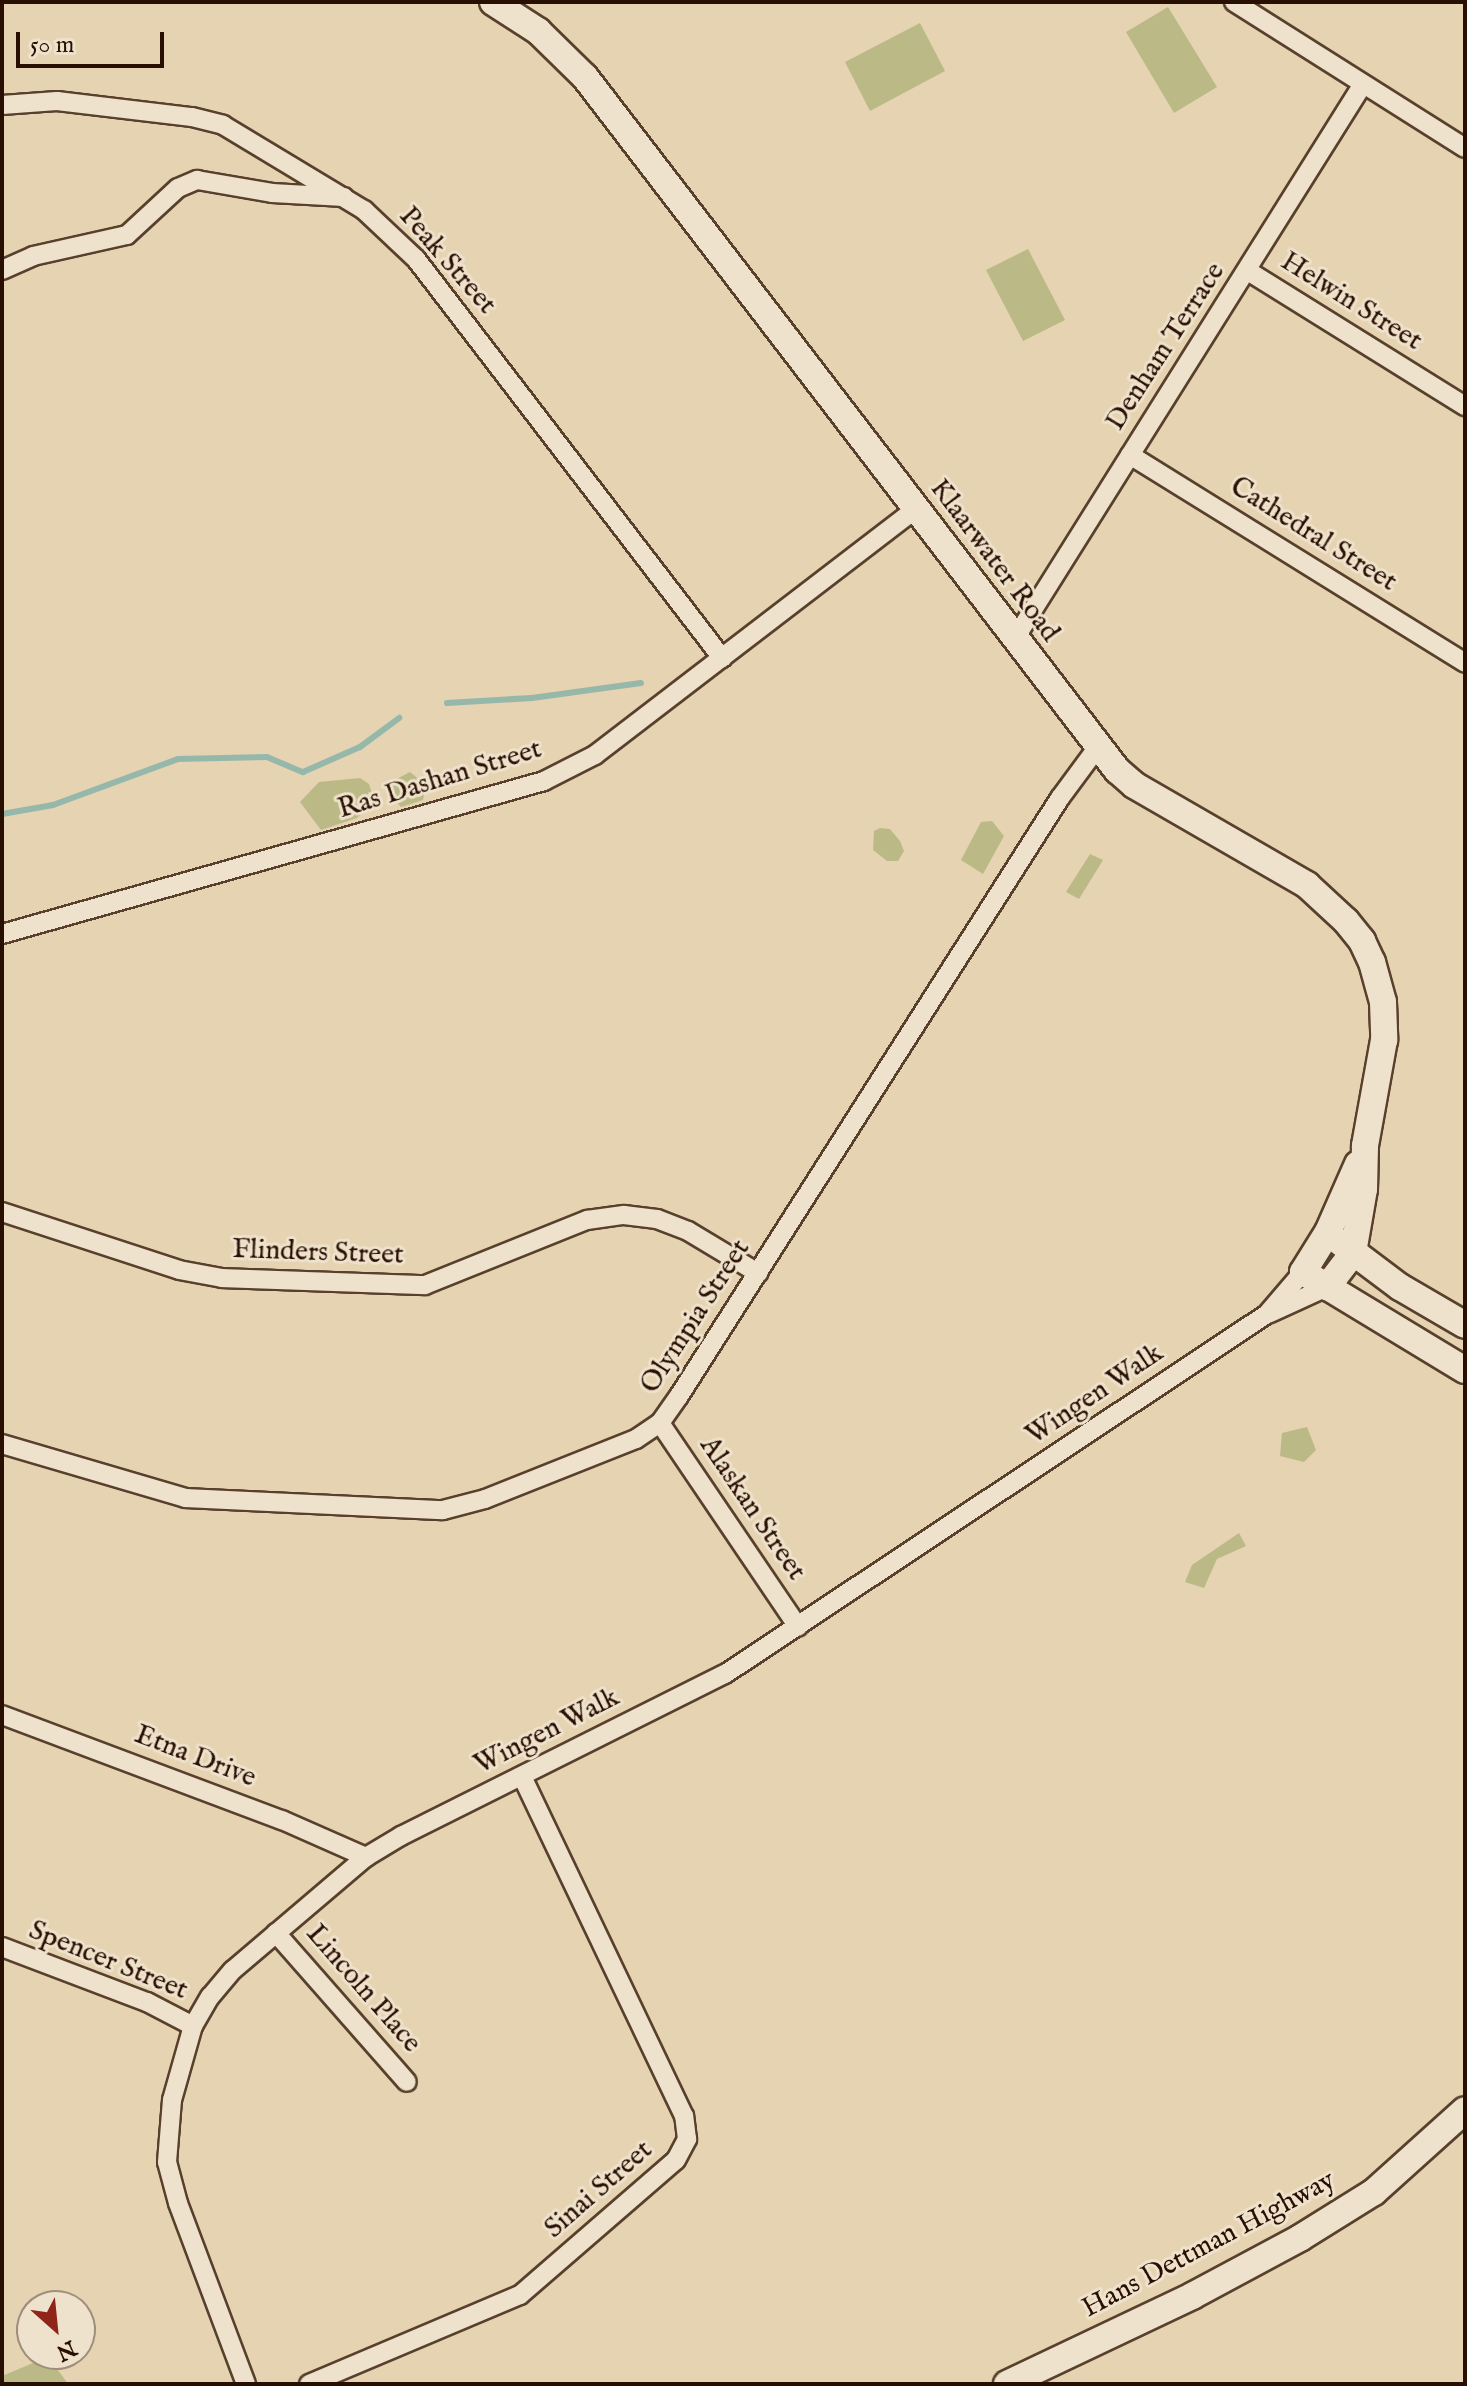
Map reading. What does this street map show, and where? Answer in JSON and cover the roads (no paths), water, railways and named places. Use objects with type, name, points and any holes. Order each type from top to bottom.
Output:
[{"type":"street","name":"Klaarwater Road","points":[[493,2],[548,38],[585,77],[1097,748],[1134,785],[1307,885],[1346,921],[1362,941],[1372,962],[1383,1002],[1384,1040],[1365,1146],[1364,1189],[1353,1253],[1327,1287]]},
{"type":"street","points":[[1234,2],[1465,148]]},
{"type":"street","name":"Denham Terrace","points":[[1014,640],[1363,84]]},
{"type":"street","name":"Peak Street","points":[[2,105],[57,101],[192,117],[223,125],[347,197],[416,259],[722,658]]},
{"type":"street","points":[[2,270],[33,256],[127,235],[178,188],[197,180],[272,193],[347,197]]},
{"type":"street","name":"Helwin Street","points":[[1248,271],[1465,406]]},
{"type":"street","name":"Cathedral Street","points":[[1130,455],[1465,663]]},
{"type":"street","name":"Ras Dashan Street","points":[[2,934],[544,781],[595,755],[916,509]]},
{"type":"street","name":"Olympia Street","points":[[2,1444],[185,1498],[443,1510],[485,1499],[636,1439],[660,1423],[1060,798],[1097,748]]},
{"type":"street","name":"Klaarwater Road","points":[[1303,1272],[1328,1232],[1365,1146]]},
{"type":"street","name":"Flinders Street","points":[[2,1212],[179,1270],[222,1278],[425,1285],[587,1220],[624,1215],[657,1219],[688,1231],[758,1273]]},
{"type":"street","points":[[1328,1232],[1400,1287],[1465,1325]]},
{"type":"street","points":[[1303,1272],[1465,1370]]},
{"type":"street","name":"Wingen Walk","points":[[1267,1314],[1303,1272]]},
{"type":"street","name":"Wingen Walk","points":[[246,2384],[178,2203],[167,2162],[172,2100],[193,2026],[210,1997],[233,1970],[366,1857],[725,1674],[1267,1314],[1327,1287]]},
{"type":"street","name":"Alaskan Street","points":[[660,1423],[798,1627]]},
{"type":"street","name":"Etna Drive","points":[[2,1715],[282,1820],[366,1857]]},
{"type":"street","name":"Sinai Street","points":[[309,2384],[520,2295],[676,2160],[687,2139],[684,2116],[522,1777]]},
{"type":"street","name":"Lincoln Place","points":[[276,1933],[407,2082]]},
{"type":"street","name":"Spencer Street","points":[[2,1947],[147,2002],[193,2026]]},
{"type":"street","name":"Hans Dettman Highway","points":[[1007,2384],[1192,2296],[1300,2238],[1374,2192],[1465,2110]]},
{"type":"waterway","points":[[447,703],[532,698],[641,683]]},
{"type":"waterway","points":[[2,814],[53,805],[178,759],[267,757],[303,772],[360,747],[399,718]]}]
